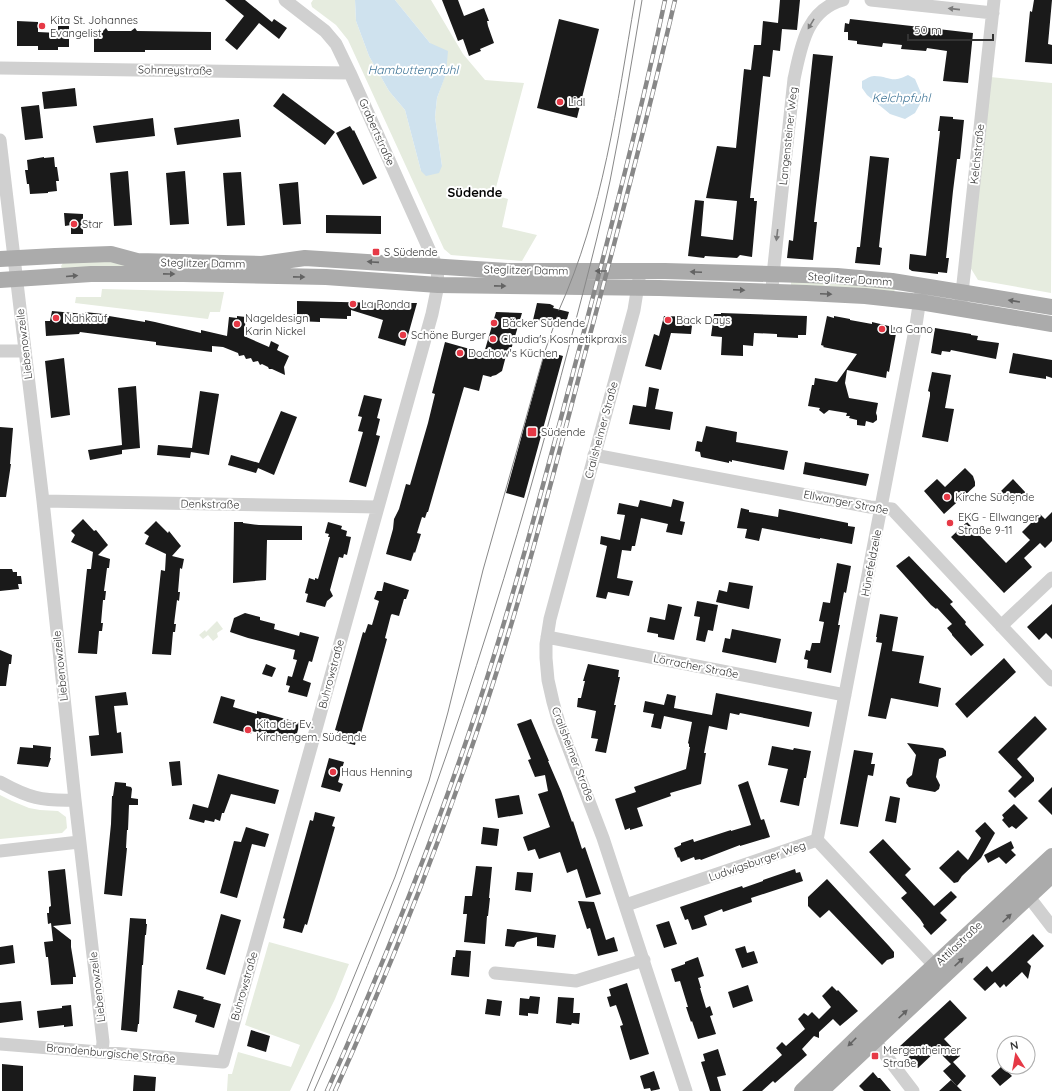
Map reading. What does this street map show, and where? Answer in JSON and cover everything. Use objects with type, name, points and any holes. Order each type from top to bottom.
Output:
[{"type":"main road","name":"Steglitzer Damm","points":[[7,259],[111,254],[137,261],[262,264],[305,258],[507,271],[638,271],[837,276],[892,281],[1052,307]]},
{"type":"main road","name":"Steglitzer Damm","points":[[0,280],[91,274],[183,274],[326,277],[438,285],[633,288],[845,294],[920,302],[1052,324]]},
{"type":"main road","name":"Attilastraße","points":[[802,1091],[870,1035],[1024,891],[1052,856]]},
{"type":"main road","name":"Attilastraße","points":[[821,1091],[934,965],[1024,891],[1052,875]]},
{"type":"street","name":"Langensteiner Weg","points":[[772,292],[772,274],[794,80],[798,60],[804,37],[819,12],[828,6],[843,0]]},
{"type":"street","points":[[871,0],[993,6]]},
{"type":"street","name":"Grabertstraße","points":[[290,2],[325,32],[336,44],[436,266],[438,285]]},
{"type":"street","name":"Kelchstraße","points":[[959,309],[993,6]]},
{"type":"street","name":"Sohnreystraße","points":[[0,68],[350,73]]},
{"type":"street","name":"Liebenowzeile","points":[[0,140],[7,259],[16,279],[25,351],[103,1042],[102,1052]]},
{"type":"street","name":"Crailsheimer Straße","points":[[638,271],[633,288],[634,310],[550,619],[546,658],[548,680],[559,723],[598,824],[626,905],[686,1091]]},
{"type":"street","name":"Buhrowstraße","points":[[222,1062],[432,314],[438,285]]},
{"type":"street","name":"Hünefeldzeile","points":[[817,840],[922,286]]},
{"type":"street","points":[[0,351],[25,351]]},
{"type":"street","name":"Ellwanger Straße","points":[[594,454],[892,509],[1052,680]]},
{"type":"street","name":"Denkstraße","points":[[42,501],[378,507]]},
{"type":"street","points":[[1001,626],[1052,578]]},
{"type":"street","name":"Lörracher Straße","points":[[547,637],[845,695]]},
{"type":"street","points":[[0,782],[17,791],[36,798],[51,800],[75,800]]},
{"type":"street","name":"Ludwigsburger Weg","points":[[626,905],[817,840],[934,965]]},
{"type":"street","points":[[0,851],[80,842]]},
{"type":"street","points":[[1024,891],[1052,927]]},
{"type":"street","points":[[495,973],[576,981],[644,960]]},
{"type":"street","points":[[870,1035],[913,1091]]},
{"type":"street","name":"Brandenburgische Straße","points":[[0,1044],[222,1062]]},
{"type":"shaded area","points":[[313,0],[355,0],[356,21],[369,56],[389,91],[405,110],[421,171],[442,166],[435,117],[437,98],[446,73],[430,43],[395,0],[431,0],[463,54],[485,80],[524,83],[494,195],[508,199],[502,227],[537,235],[522,261],[451,255],[444,249],[348,40],[336,25],[312,7],[311,3]]},
{"type":"shaded area","points":[[990,77],[1052,83],[1051,293],[978,280],[970,267]]},
{"type":"shaded area","points":[[107,261],[134,266],[62,269],[61,266],[63,263]]},
{"type":"shaded area","points":[[791,280],[895,287],[894,294],[791,287]]},
{"type":"shaded area","points":[[102,289],[224,292],[220,312],[210,312],[208,319],[75,303],[76,297],[101,297]]},
{"type":"shaded area","points":[[217,621],[223,629],[217,633],[218,637],[213,641],[208,635],[203,639],[199,635],[205,630],[206,632]]},
{"type":"shaded area","points":[[0,795],[29,808],[58,811],[66,817],[67,828],[62,833],[0,839]]},
{"type":"shaded area","points":[[269,942],[349,964],[335,999],[290,1091],[227,1091],[228,1074],[232,1074],[238,1052],[291,1067],[300,1045],[245,1025]]},
{"type":"water","name":"Hambuttenpfuhl","points":[[355,0],[395,0],[430,43],[448,51],[446,74],[437,98],[435,117],[442,166],[439,173],[426,176],[421,171],[405,110],[389,91],[369,56],[356,21]]},
{"type":"water","name":"Kelchpfuhl","points":[[908,75],[915,79],[921,93],[920,104],[915,113],[905,119],[890,114],[867,95],[862,88],[862,81],[871,76],[898,79]]},
{"type":"building","points":[[225,0],[245,0],[272,22],[274,19],[287,28],[279,39],[259,23],[237,50],[225,40],[244,16]]},
{"type":"building","points":[[442,0],[458,0],[464,16],[484,8],[489,21],[487,21],[488,26],[494,43],[469,56],[463,39],[458,41]]},
{"type":"building","points":[[780,0],[800,0],[797,30],[782,29],[780,51],[773,50],[770,77],[763,76],[750,198],[754,198],[754,201],[757,201],[752,257],[740,255],[737,258],[705,256],[704,258],[688,256],[695,200],[704,201],[701,236],[733,240],[737,201],[706,198],[717,146],[736,148],[744,69],[751,70],[754,45],[761,45],[763,21],[778,23]]},
{"type":"building","points":[[1034,0],[1052,0],[1048,44],[1052,45],[1052,64],[1025,62],[1030,11],[1032,12]]},
{"type":"building","points":[[559,19],[599,29],[577,118],[537,108]]},
{"type":"building","points":[[850,19],[973,33],[968,83],[943,81],[947,51],[927,48],[926,51],[901,49],[902,45],[883,43],[882,47],[857,44],[857,41],[848,40],[848,32],[844,32],[845,23],[849,24]]},
{"type":"building","points":[[17,21],[38,22],[38,32],[58,33],[58,26],[69,26],[69,47],[58,47],[58,50],[38,50],[38,46],[17,46]]},
{"type":"building","points":[[106,28],[108,31],[131,31],[135,28],[137,31],[211,32],[211,50],[94,52],[94,31],[103,31]]},
{"type":"building","points":[[813,54],[833,56],[814,222],[817,222],[813,260],[787,258],[789,240],[793,241]]},
{"type":"building","points":[[75,88],[77,106],[44,109],[42,92]]},
{"type":"building","points":[[283,93],[335,132],[325,145],[273,106]]},
{"type":"building","points":[[39,105],[43,138],[25,140],[21,107]]},
{"type":"building","points":[[940,116],[964,120],[960,159],[957,159],[953,191],[946,258],[949,258],[947,273],[938,272],[938,274],[912,271],[909,269],[909,266],[910,254],[926,256],[940,131],[938,131]]},
{"type":"building","points":[[153,118],[155,136],[96,143],[93,126]]},
{"type":"building","points":[[239,119],[241,137],[177,145],[174,128]]},
{"type":"building","points":[[350,126],[353,131],[354,130],[377,178],[363,185],[336,133]]},
{"type":"building","points":[[870,156],[889,158],[879,247],[882,248],[880,265],[855,263],[857,247],[860,247]]},
{"type":"building","points":[[54,157],[59,181],[56,181],[57,191],[30,194],[25,170],[28,170],[27,160]]},
{"type":"building","points":[[128,171],[132,225],[114,226],[110,173]]},
{"type":"building","points":[[185,171],[189,224],[170,225],[166,173]]},
{"type":"building","points":[[241,172],[245,225],[227,226],[223,173]]},
{"type":"building","points":[[298,182],[301,224],[283,225],[279,184]]},
{"type":"building","name":"Star","points":[[64,213],[83,214],[83,234],[71,234],[71,225],[65,226]]},
{"type":"building","points":[[326,215],[381,216],[381,234],[326,233]]},
{"type":"building","points":[[297,301],[384,303],[385,301],[401,301],[401,303],[417,303],[405,346],[378,338],[383,320],[351,310],[351,316],[347,316],[347,319],[320,318],[320,322],[297,321]]},
{"type":"building","points":[[537,303],[550,304],[554,306],[553,308],[569,312],[565,326],[533,320]]},
{"type":"building","points":[[52,311],[85,314],[85,312],[145,322],[145,320],[201,333],[201,330],[227,336],[229,317],[246,317],[244,336],[269,347],[271,341],[279,345],[277,350],[289,356],[284,367],[285,375],[269,369],[262,364],[260,365],[258,361],[253,362],[251,358],[246,359],[244,355],[239,356],[238,353],[223,347],[212,346],[212,352],[156,345],[156,342],[80,332],[79,334],[46,336],[45,321],[50,321]]},
{"type":"building","points":[[496,312],[522,313],[510,353],[507,352],[502,371],[491,377],[483,375],[479,391],[464,387],[428,512],[425,518],[422,517],[417,533],[421,534],[411,561],[386,554],[393,529],[394,519],[399,509],[406,484],[410,485],[428,423],[435,394],[432,393],[445,342],[484,353]]},
{"type":"building","points":[[714,314],[807,316],[806,335],[798,335],[798,338],[777,337],[777,334],[754,333],[753,346],[743,345],[743,356],[721,355],[722,337],[711,336]]},
{"type":"building","points":[[664,316],[693,317],[691,334],[671,333],[661,370],[645,366],[654,334],[659,336]]},
{"type":"building","points":[[827,316],[834,318],[834,316],[872,324],[872,322],[897,328],[889,372],[887,371],[886,378],[847,370],[845,383],[849,398],[878,403],[876,413],[877,420],[873,423],[866,421],[865,426],[857,425],[857,420],[849,418],[850,416],[846,416],[847,413],[829,410],[824,414],[819,410],[820,408],[808,406],[812,385],[814,385],[815,378],[837,382],[857,354],[823,347],[824,346],[821,345]]},
{"type":"building","points":[[935,328],[971,334],[978,336],[977,340],[999,343],[996,359],[951,350],[950,352],[942,351],[941,355],[931,353]]},
{"type":"building","points":[[545,351],[563,356],[524,498],[506,493]]},
{"type":"building","points":[[1013,353],[1052,360],[1052,378],[1046,376],[1046,379],[1009,373]]},
{"type":"building","points":[[64,358],[70,415],[51,418],[45,361]]},
{"type":"building","points":[[932,372],[951,375],[945,408],[954,409],[948,442],[922,437],[930,396],[930,392],[928,391]]},
{"type":"building","points":[[136,386],[140,448],[122,450],[122,454],[90,460],[88,450],[122,445],[118,388]]},
{"type":"building","points":[[649,387],[659,389],[655,409],[673,412],[670,430],[629,424],[633,405],[646,407]]},
{"type":"building","points":[[200,391],[219,394],[209,455],[191,452],[190,458],[157,455],[158,445],[192,448]]},
{"type":"building","points":[[364,395],[382,399],[377,418],[380,419],[376,435],[380,436],[366,487],[349,482],[363,432],[358,431],[362,417],[358,416]]},
{"type":"building","points":[[281,411],[297,417],[274,475],[258,468],[256,473],[228,465],[231,455],[259,463]]},
{"type":"building","points":[[706,426],[737,432],[736,442],[788,451],[784,470],[732,460],[732,462],[729,461],[729,463],[701,457],[700,452],[695,451],[697,441],[702,442]]},
{"type":"building","points":[[0,427],[13,428],[11,464],[6,497],[0,497]]},
{"type":"building","points":[[805,462],[869,474],[866,486],[803,474]]},
{"type":"building","name":"Kirche Südende","points":[[965,468],[973,476],[975,486],[944,514],[924,491],[937,479],[945,487]]},
{"type":"building","points":[[1013,479],[1026,493],[1013,504],[1001,491]]},
{"type":"building","points":[[673,499],[684,502],[680,521],[685,522],[682,535],[666,532],[668,524],[641,518],[635,546],[632,546],[631,551],[622,550],[617,578],[633,581],[629,596],[608,592],[606,599],[596,597],[607,546],[600,544],[601,536],[620,540],[625,515],[617,514],[619,503],[638,507],[640,500],[671,507]]},
{"type":"building","points":[[741,508],[749,510],[749,512],[778,517],[779,509],[848,523],[848,526],[855,527],[852,544],[762,528],[759,541],[745,538],[747,529],[737,528]]},
{"type":"building","points":[[1052,512],[1052,541],[1045,548],[1040,543],[1024,558],[1032,567],[1004,593],[951,537],[967,522],[1006,563],[1030,540],[1022,532],[1040,514],[1045,519]]},
{"type":"building","points":[[83,519],[94,531],[96,530],[108,545],[98,555],[110,559],[109,568],[107,568],[104,591],[106,591],[105,600],[103,600],[101,623],[103,623],[102,631],[99,631],[97,654],[78,653],[87,569],[91,569],[93,552],[71,542],[75,535],[71,531]]},
{"type":"building","points":[[156,521],[168,533],[169,531],[181,546],[172,556],[184,559],[182,569],[180,568],[178,592],[180,592],[179,601],[177,600],[174,624],[176,624],[175,632],[173,632],[171,655],[152,654],[161,570],[165,571],[166,554],[145,544],[149,536],[144,533]]},
{"type":"building","points":[[234,522],[259,525],[302,526],[302,540],[267,540],[266,580],[233,583]]},
{"type":"building","points":[[328,522],[342,526],[341,529],[347,531],[346,536],[351,537],[347,555],[344,554],[343,558],[339,557],[330,590],[333,596],[327,601],[325,607],[306,602],[308,594],[305,593],[309,578],[315,580],[315,578],[318,579],[330,537],[328,537],[329,534],[325,533]]},
{"type":"building","points":[[909,556],[953,602],[950,604],[966,622],[965,624],[984,645],[971,656],[947,628],[952,624],[937,608],[936,609],[931,605],[896,566]]},
{"type":"building","points":[[837,563],[851,566],[846,593],[844,592],[838,625],[840,625],[831,673],[807,668],[808,660],[804,659],[806,650],[810,651],[812,643],[820,643],[824,622],[819,621],[823,602],[830,603]]},
{"type":"building","points":[[0,569],[12,569],[13,572],[17,572],[17,576],[21,576],[22,584],[18,584],[19,589],[0,591]]},
{"type":"building","points":[[384,582],[409,590],[406,599],[404,599],[399,616],[391,615],[385,638],[387,639],[360,737],[357,736],[355,745],[335,740],[338,731],[335,730],[363,632],[365,633],[368,624],[372,625],[379,601],[374,599],[377,591],[382,591]]},
{"type":"building","points":[[729,582],[753,586],[749,609],[716,602],[719,590],[727,592]]},
{"type":"building","points":[[697,601],[718,605],[713,631],[708,630],[705,642],[696,640],[700,617],[694,616]]},
{"type":"building","points":[[668,604],[682,607],[674,640],[658,637],[658,634],[647,632],[650,617],[665,620]]},
{"type":"building","points":[[1052,604],[1052,639],[1046,633],[1039,640],[1027,627]]},
{"type":"building","points":[[245,613],[260,617],[260,620],[275,624],[274,629],[299,636],[300,632],[319,637],[312,662],[309,661],[303,680],[311,683],[307,697],[288,692],[290,686],[286,685],[288,676],[292,677],[297,660],[293,659],[295,650],[230,632],[234,618]]},
{"type":"building","points":[[880,614],[898,617],[892,651],[924,656],[919,683],[941,688],[938,707],[891,698],[886,719],[868,716],[882,643],[876,642]]},
{"type":"building","points":[[732,629],[781,639],[776,663],[722,652],[725,638],[730,639]]},
{"type":"building","points":[[0,650],[12,655],[11,664],[9,664],[6,686],[0,686]]},
{"type":"building","points":[[1004,658],[1016,672],[967,718],[955,704]]},
{"type":"building","points":[[266,664],[276,668],[272,677],[262,674]]},
{"type":"building","points":[[588,664],[619,670],[618,677],[620,677],[614,705],[616,705],[606,753],[595,751],[598,739],[591,738],[596,711],[577,707],[578,698],[581,698],[585,681],[583,681]]},
{"type":"building","points":[[126,692],[128,705],[114,706],[117,733],[121,732],[123,753],[91,756],[89,736],[99,735],[95,696]]},
{"type":"building","points":[[716,693],[812,712],[809,727],[740,713],[739,715],[730,713],[727,730],[709,726],[704,753],[706,753],[701,784],[670,793],[671,796],[637,808],[643,826],[625,830],[615,799],[636,792],[634,787],[686,769],[690,747],[688,743],[692,722],[664,716],[661,729],[651,727],[654,714],[643,712],[645,701],[664,705],[667,694],[676,696],[674,708],[712,715]]},
{"type":"building","points":[[221,696],[235,700],[233,707],[257,714],[257,711],[300,723],[294,743],[252,731],[251,734],[213,723]]},
{"type":"building","points":[[1035,716],[1047,729],[1017,759],[1034,778],[1034,781],[1015,798],[1008,791],[1022,777],[998,752]]},
{"type":"building","points":[[531,719],[561,791],[572,822],[573,821],[582,849],[585,847],[601,894],[586,898],[577,869],[567,873],[560,852],[539,859],[535,849],[528,851],[523,837],[550,827],[538,794],[548,791],[545,775],[535,777],[528,760],[531,759],[517,724]]},
{"type":"building","points":[[907,743],[943,748],[946,751],[946,756],[939,759],[936,777],[940,785],[939,789],[935,792],[909,787],[906,783],[907,779],[912,775],[916,755]]},
{"type":"building","points":[[33,745],[51,747],[51,758],[48,767],[17,764],[20,747],[33,748]]},
{"type":"building","points":[[772,746],[793,750],[794,748],[811,751],[799,806],[780,802],[788,769],[768,765]]},
{"type":"building","points":[[854,750],[873,753],[871,764],[875,764],[873,776],[868,775],[858,827],[840,824]]},
{"type":"building","name":"Haus Henning","points":[[329,758],[344,762],[338,782],[343,784],[340,792],[321,787]]},
{"type":"building","points":[[180,761],[182,785],[172,786],[169,762]]},
{"type":"building","points":[[218,774],[279,790],[275,804],[231,794],[220,821],[215,819],[214,822],[205,820],[204,823],[189,819],[193,804],[208,808]]},
{"type":"building","points":[[748,781],[761,820],[764,819],[770,837],[740,845],[701,860],[695,860],[694,857],[681,862],[674,848],[681,845],[681,843],[693,839],[694,842],[751,825],[738,785]]},
{"type":"building","points":[[115,782],[126,783],[126,786],[131,787],[132,789],[131,798],[138,799],[138,805],[129,805],[127,848],[122,896],[104,894],[111,824],[112,796]]},
{"type":"building","points":[[1052,787],[1052,815],[1038,801]]},
{"type":"building","points":[[519,795],[523,814],[498,818],[495,799]]},
{"type":"building","points":[[890,796],[900,798],[896,823],[885,821]]},
{"type":"building","points":[[1014,804],[1028,818],[1016,829],[1012,826],[1009,828],[1002,820],[1004,818],[1002,815]]},
{"type":"building","points":[[315,812],[335,817],[332,826],[335,827],[307,925],[305,924],[302,933],[283,928],[285,919],[283,918],[310,820],[313,821]]},
{"type":"building","points":[[985,822],[995,833],[981,858],[962,876],[958,882],[954,883],[939,868],[958,850],[968,860],[981,838],[975,831]]},
{"type":"building","points":[[246,827],[269,834],[265,847],[252,844],[237,898],[220,893],[234,841],[241,842]]},
{"type":"building","points":[[483,827],[499,829],[497,846],[481,844]]},
{"type":"building","points":[[883,839],[911,869],[905,875],[934,906],[951,891],[957,897],[940,913],[947,920],[931,935],[923,926],[924,925],[920,919],[901,898],[907,893],[869,852]]},
{"type":"building","points":[[1011,841],[1014,848],[1011,850],[1016,855],[1006,864],[999,857],[988,863],[984,855]]},
{"type":"building","points":[[476,866],[492,867],[485,944],[464,942],[467,914],[463,914],[465,896],[472,896]]},
{"type":"building","points":[[65,869],[71,924],[53,926],[71,940],[76,977],[73,977],[73,984],[51,985],[48,957],[46,957],[44,942],[53,941],[51,923],[48,924],[47,913],[49,913],[49,907],[51,906],[48,871]]},
{"type":"building","points":[[795,869],[796,873],[800,872],[803,881],[751,898],[752,902],[723,912],[722,909],[704,916],[707,925],[699,928],[692,930],[688,919],[685,920],[680,907],[742,886],[743,888]]},
{"type":"building","points":[[517,872],[533,873],[531,892],[515,890]]},
{"type":"building","points":[[827,879],[889,946],[894,952],[893,958],[887,960],[882,965],[829,910],[820,918],[808,906],[808,897]]},
{"type":"building","points":[[578,901],[594,902],[606,940],[614,937],[618,951],[598,956],[590,928],[587,929]]},
{"type":"building","points":[[221,914],[241,920],[225,975],[206,969]]},
{"type":"building","points":[[130,918],[146,919],[147,924],[142,965],[139,1024],[137,1032],[121,1030]]},
{"type":"building","points":[[669,921],[677,944],[664,948],[656,925]]},
{"type":"building","points":[[507,929],[556,935],[554,948],[537,946],[537,937],[517,942],[514,947],[505,946]]},
{"type":"building","points":[[1033,934],[1044,946],[1027,962],[1031,966],[1028,979],[1022,972],[1006,987],[1004,984],[1000,988],[995,982],[985,991],[973,979],[987,966],[992,972]]},
{"type":"building","points":[[13,945],[15,963],[0,965],[0,947]]},
{"type":"building","points":[[745,946],[747,953],[754,951],[758,963],[742,968],[735,949]]},
{"type":"building","points":[[456,950],[471,951],[469,977],[451,975],[453,957],[455,957]]},
{"type":"building","points":[[698,957],[704,976],[698,978],[700,988],[706,1008],[710,1006],[713,1015],[710,1016],[716,1034],[698,1039],[686,1007],[688,1007],[680,981],[675,982],[671,969]]},
{"type":"building","points":[[627,983],[649,1054],[630,1060],[620,1026],[623,1025],[616,1005],[610,1007],[607,997],[611,996],[609,989]]},
{"type":"building","points":[[748,985],[753,1001],[733,1008],[728,992]]},
{"type":"building","points":[[832,986],[837,991],[838,990],[858,1011],[840,1026],[833,1019],[819,1032],[819,1038],[814,1036],[802,1049],[807,1055],[775,1083],[773,1081],[762,1091],[742,1091],[782,1055],[776,1048],[782,1042],[786,1046],[805,1029],[798,1019],[804,1013],[808,1016],[812,1012],[819,1019],[831,1007],[822,996]]},
{"type":"building","points":[[178,990],[204,997],[203,999],[221,1004],[214,1028],[195,1022],[197,1015],[173,1008]]},
{"type":"building","points":[[530,996],[540,997],[538,1014],[528,1013],[528,1016],[519,1015],[520,998],[529,999]]},
{"type":"building","points":[[558,997],[574,998],[573,1013],[580,1013],[579,1024],[572,1023],[571,1025],[556,1023]]},
{"type":"building","points":[[487,999],[502,1001],[500,1016],[485,1014]]},
{"type":"building","points":[[950,1000],[967,1018],[944,1039],[960,1056],[953,1062],[966,1076],[957,1086],[943,1071],[951,1064],[937,1050],[918,1068],[899,1047]]},
{"type":"building","points":[[21,1001],[23,1020],[0,1023],[0,1003]]},
{"type":"building","points":[[71,1005],[73,1026],[64,1027],[64,1025],[39,1028],[37,1011],[62,1008],[62,1006]]},
{"type":"building","points":[[251,1030],[270,1036],[266,1052],[247,1046]]},
{"type":"building","points":[[718,1049],[726,1075],[717,1077],[721,1091],[710,1091],[701,1062],[705,1061],[703,1054]]},
{"type":"building","points":[[2,1064],[23,1066],[23,1091],[2,1091]]},
{"type":"building","points":[[654,1071],[660,1089],[651,1091],[650,1088],[644,1089],[640,1076]]},
{"type":"building","points":[[996,1071],[996,1075],[1012,1076],[1000,1086],[991,1076]]},
{"type":"building","points":[[873,1072],[891,1091],[864,1091],[859,1086]]},
{"type":"building","points":[[134,1075],[156,1077],[155,1091],[133,1091]]},
{"type":"building","points":[[951,1080],[962,1091],[939,1091]]},
{"type":"tram line","points":[[559,310],[574,273],[598,197],[615,118],[635,0]]},
{"type":"tram line","points":[[314,1091],[350,1007],[417,838],[448,752],[504,578],[530,491],[597,237],[610,181],[642,0]]},
{"type":"tram line","points":[[307,1091],[395,877],[429,781],[448,712],[483,570],[545,351],[557,317]]},
{"type":"railway","points":[[327,1091],[388,948],[426,852],[493,660],[533,521],[583,335],[636,126],[665,0]]},
{"type":"railway","points":[[335,1091],[376,997],[433,855],[468,759],[499,666],[551,483],[632,173],[675,0]]},
{"type":"place","name":"Kita St. Johannes Evangelist","points":[[42,26]]},
{"type":"place","name":"Lidl","points":[[560,102]]},
{"type":"place","name":"Star","points":[[74,224]]},
{"type":"place","name":"S Südende","points":[[376,252]]},
{"type":"place","name":"La Ronda","points":[[353,304]]},
{"type":"place","name":"Nahkauf","points":[[56,318]]},
{"type":"place","name":"Back Days","points":[[668,320]]},
{"type":"place","name":"Bäcker Südende","points":[[494,323]]},
{"type":"place","name":"Nageldesign Karin Nickel","points":[[237,324]]},
{"type":"place","name":"La Gano","points":[[882,329]]},
{"type":"place","name":"Schöne Burger","points":[[403,335]]},
{"type":"place","name":"Claudia's Kosmetikpraxis","points":[[493,339]]},
{"type":"place","name":"Dochow's Küchen","points":[[460,353]]},
{"type":"place","name":"Südende","points":[[532,432]]},
{"type":"place","name":"Kirche Südende","points":[[947,497]]},
{"type":"place","name":"EKG - Ellwanger Straße 9-11","points":[[950,523]]},
{"type":"place","name":"Kita der Ev. Kirchengem. Südende","points":[[248,730]]},
{"type":"place","name":"Haus Henning","points":[[333,772]]},
{"type":"place","name":"Mergentheimer Straße","points":[[875,1056]]},
{"type":"district","name":"Südende","points":[[475,192]]}]
